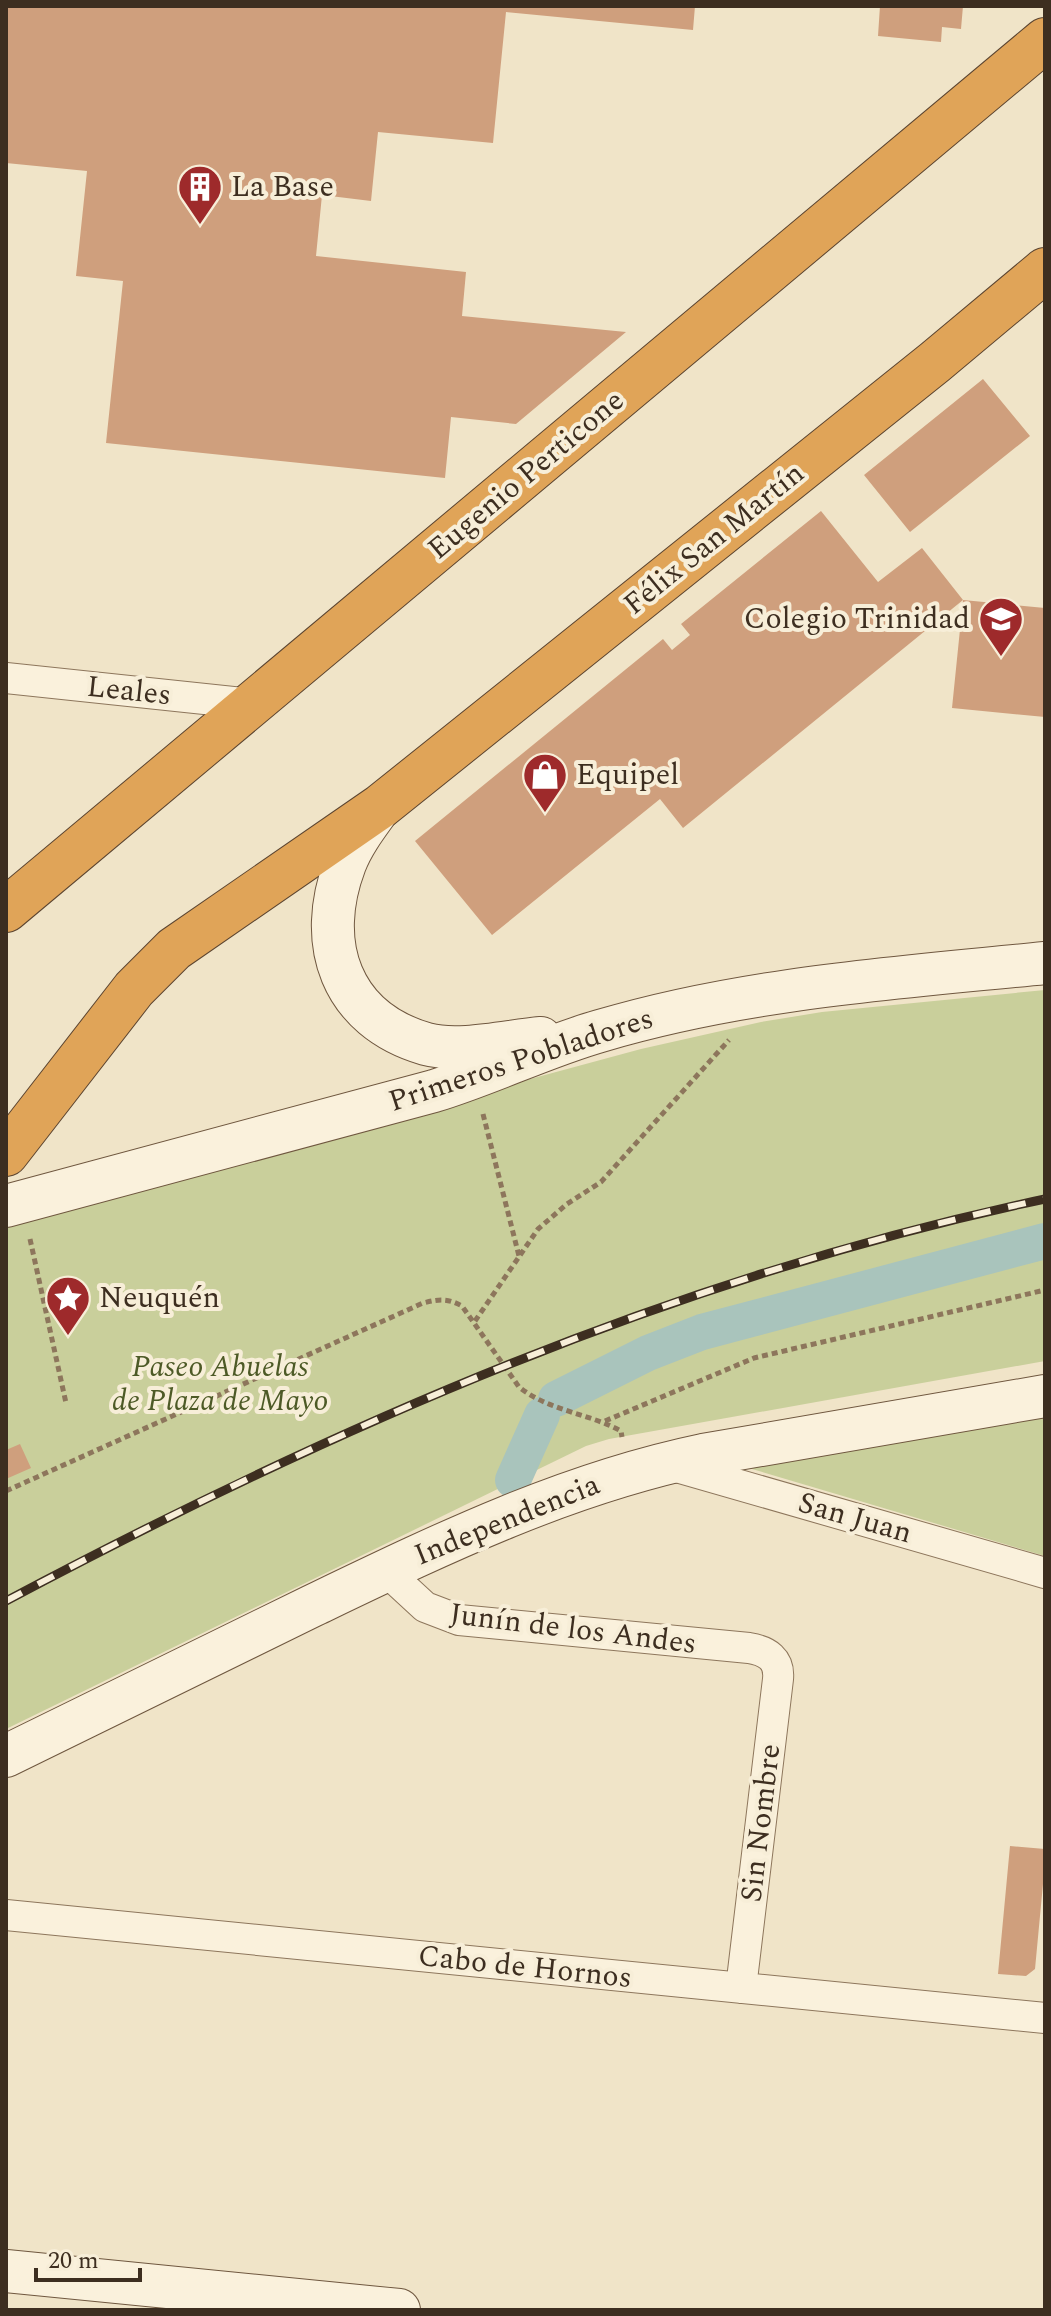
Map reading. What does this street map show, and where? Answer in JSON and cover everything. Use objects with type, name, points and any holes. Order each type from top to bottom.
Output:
[{"type":"highway","name":"Eugenio Perticone","points":[[6,910],[1045,40]]},
{"type":"highway","name":"Félix San Martín","points":[[6,1154],[154,967],[198,930],[381,806],[1045,270]]},
{"type":"main road","name":"Félix San Martín","points":[[381,806],[345,862],[333,913],[334,956],[343,981],[357,1001],[377,1019],[402,1033],[426,1044],[450,1047],[598,1031]]},
{"type":"main road","name":"Primeros Pobladores","points":[[6,1206],[434,1091],[495,1072],[598,1031],[739,999],[811,988],[1045,963]]},
{"type":"main road","name":"Independencia","points":[[6,1756],[386,1571],[500,1518],[568,1493],[664,1463],[1045,1396]]},
{"type":"main road","points":[[6,2271],[201,2300],[399,2310]]},
{"type":"street","name":"Leales","points":[[6,678],[252,704]]},
{"type":"street","name":"San Juan","points":[[664,1463],[1045,1573]]},
{"type":"street","name":"Junín de los Andes","points":[[386,1571],[425,1607],[459,1620],[749,1648],[766,1652],[773,1659]]},
{"type":"street","name":"Sin Nombre","points":[[741,1988],[778,1679],[777,1665],[773,1659]]},
{"type":"street","name":"Cabo de Hornos","points":[[6,1915],[1045,2018]]},
{"type":"path","points":[[475,1321],[538,1229],[553,1214],[601,1182],[736,1033]]},
{"type":"path","points":[[480,1100],[519,1257]]},
{"type":"path","points":[[6,1491],[423,1303],[450,1300],[462,1306],[519,1387],[529,1395],[563,1410],[604,1422],[754,1358],[1045,1290]]},
{"type":"green space","name":"Paseo Abuelas de Plaza de Mayo","points":[[1045,990],[1045,1361],[609,1439],[586,1446],[6,1729],[6,1223],[33,1213],[641,1049],[761,1022],[822,1012]]},
{"type":"green space","points":[[1045,1418],[1045,1556],[742,1466],[1029,1420]]},
{"type":"building","points":[[6,6],[695,6],[693,30],[506,12],[493,143],[378,132],[371,201],[322,195],[316,256],[466,272],[462,316],[626,332],[516,424],[451,417],[445,478],[106,443],[123,281],[76,276],[87,171],[6,163]]},
{"type":"building","points":[[880,6],[963,6],[961,29],[942,27],[941,42],[878,36]]},
{"type":"building","points":[[983,379],[1030,436],[910,532],[864,475]]},
{"type":"building","points":[[821,511],[878,582],[922,548],[963,600],[683,828],[660,799],[492,935],[415,841],[663,639],[672,650],[690,635],[681,624]]},
{"type":"building","name":"Colegio Trinidad","points":[[963,600],[1045,608],[1045,717],[952,708]]},
{"type":"building","points":[[20,1444],[31,1468],[6,1479],[6,1450]]},
{"type":"building","points":[[1010,1846],[1045,1849],[1045,1884],[1035,1969],[1026,1976],[998,1974]]},
{"type":"waterway","points":[[556,1399],[648,1353],[702,1332],[1045,1241]]},
{"type":"waterway","points":[[513,1480],[542,1415]]},
{"type":"railway","points":[[6,1601],[256,1475],[512,1363],[642,1314],[775,1270],[909,1231],[1045,1199]]},
{"type":"place","name":"La Base","points":[[200,226]]},
{"type":"place","name":"Colegio Trinidad","points":[[1001,658]]},
{"type":"place","name":"Equipel","points":[[545,814]]},
{"type":"place","name":"Neuquén","points":[[68,1337]]}]
